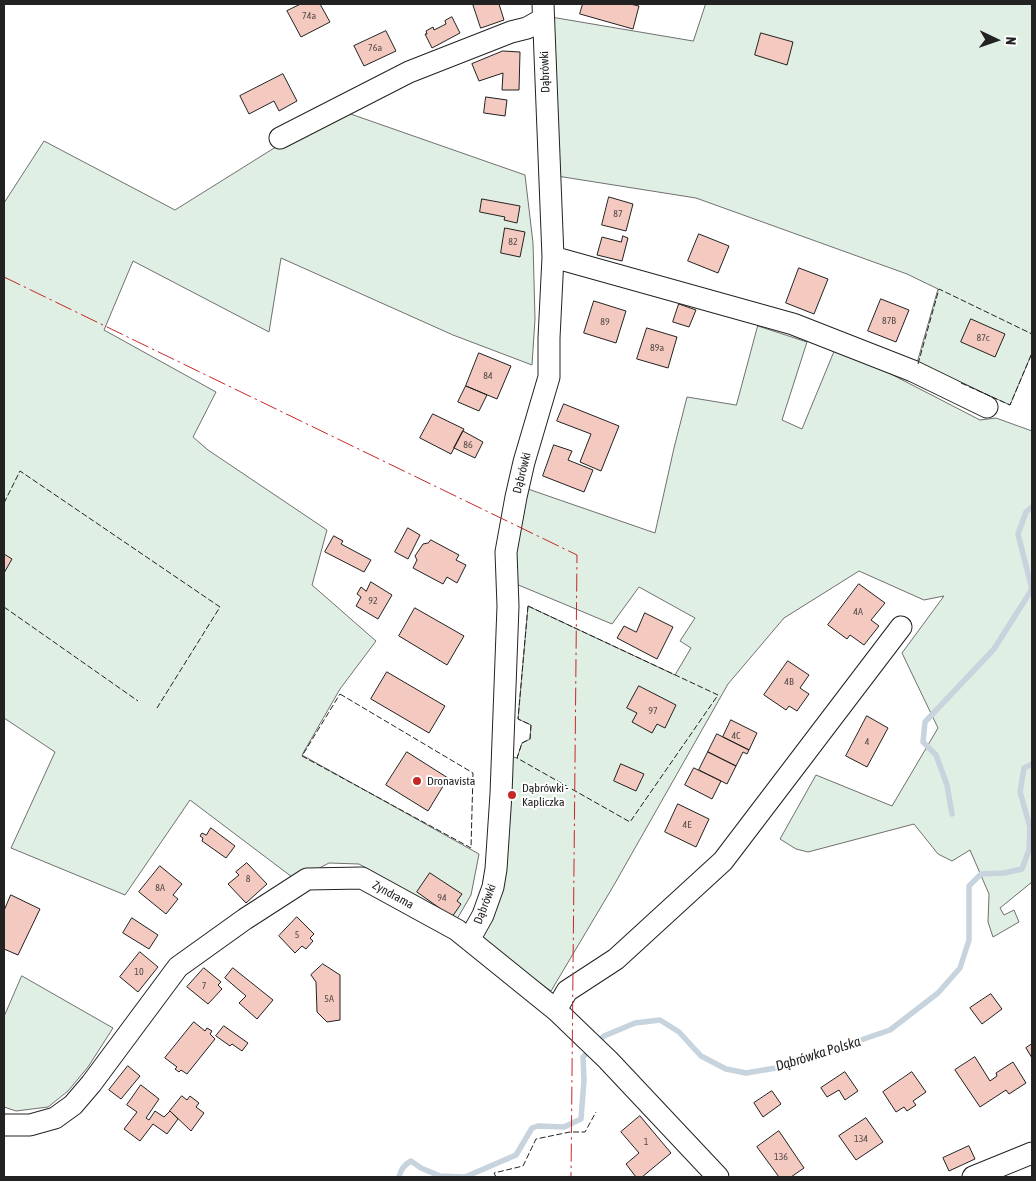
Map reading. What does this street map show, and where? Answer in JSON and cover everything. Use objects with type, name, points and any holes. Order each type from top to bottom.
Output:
[{"type":"street","points":[[280,138],[409,72],[510,32],[527,28],[543,11]]},
{"type":"street","name":"Dąbrówki","points":[[469,940],[483,915],[493,887],[496,869],[501,794],[508,606],[506,552],[518,489],[549,377],[549,338],[554,257],[543,11]]},
{"type":"street","points":[[554,257],[792,324],[913,371],[987,407]]},
{"type":"street","points":[[556,1010],[567,991],[616,959],[723,861],[901,627]]},
{"type":"street","name":"Zyndrama","points":[[4,1125],[30,1125],[55,1118],[73,1104],[91,1084],[178,967],[245,919],[307,879],[362,878],[457,930],[556,1010],[596,1048],[718,1177]]},
{"type":"street","points":[[973,1177],[1032,1154]]},
{"type":"green space","points":[[706,4],[1032,4],[1032,353],[1010,405],[917,363],[938,289],[907,274],[696,198],[557,176],[551,17],[693,41]]},
{"type":"green space","points":[[342,111],[525,175],[533,243],[535,319],[532,365],[453,335],[281,258],[269,332],[133,261],[104,330],[216,392],[193,437],[208,450],[327,530],[312,585],[376,641],[340,689],[302,755],[479,854],[471,895],[457,919],[359,864],[329,863],[296,880],[190,800],[125,895],[11,848],[55,752],[4,718],[4,203],[44,141],[175,210],[279,145]]},
{"type":"green space","points":[[758,326],[807,342],[782,420],[802,429],[835,349],[885,371],[980,420],[996,418],[1032,431],[1032,882],[1000,908],[1004,915],[1014,910],[1019,922],[993,937],[988,922],[989,894],[970,850],[952,861],[938,854],[914,824],[808,852],[796,849],[780,839],[816,775],[892,806],[938,728],[902,653],[944,596],[924,600],[859,571],[784,618],[728,684],[614,885],[551,991],[480,940],[510,756],[517,758],[522,743],[530,739],[531,725],[518,719],[528,606],[675,675],[691,648],[680,641],[695,618],[639,587],[612,624],[516,584],[515,547],[528,489],[655,533],[687,397],[736,405]]},
{"type":"green space","points":[[22,976],[113,1028],[88,1067],[68,1091],[48,1107],[16,1111],[4,1107],[4,1017]]},
{"type":"building","points":[[301,4],[320,4],[330,22],[301,37],[287,11]]},
{"type":"building","points":[[473,4],[499,4],[504,20],[481,28]]},
{"type":"building","points":[[583,4],[630,4],[639,6],[633,29],[580,14]]},
{"type":"building","points":[[452,17],[460,33],[432,48],[425,34],[427,34],[426,31],[433,27],[434,30],[446,24],[445,21]]},
{"type":"building","points":[[386,31],[396,51],[364,66],[354,46]]},
{"type":"building","points":[[761,33],[793,42],[787,65],[755,55]]},
{"type":"building","points":[[503,51],[520,52],[519,90],[502,90],[503,73],[479,81],[472,64]]},
{"type":"building","points":[[283,74],[297,101],[279,111],[274,101],[249,114],[240,96]]},
{"type":"building","points":[[486,97],[507,100],[505,116],[484,113]]},
{"type":"building","points":[[609,197],[633,204],[626,231],[602,225]]},
{"type":"building","points":[[482,199],[520,206],[517,223],[504,220],[505,217],[480,212]]},
{"type":"building","points":[[505,228],[525,232],[520,257],[501,253]]},
{"type":"building","points":[[699,234],[729,246],[718,273],[688,261]]},
{"type":"building","points":[[623,236],[628,238],[622,261],[597,255],[602,237],[621,242]]},
{"type":"building","points":[[799,268],[828,279],[814,314],[786,303]]},
{"type":"building","points":[[881,299],[909,310],[896,342],[868,331]]},
{"type":"building","points":[[594,301],[626,311],[616,343],[584,333]]},
{"type":"building","points":[[679,304],[696,310],[689,327],[673,322]]},
{"type":"building","points":[[971,319],[1005,334],[995,357],[961,342]]},
{"type":"building","points":[[647,328],[677,337],[668,368],[637,359]]},
{"type":"building","points":[[479,353],[511,366],[497,399],[466,386]]},
{"type":"building","points":[[466,386],[487,395],[479,411],[458,402]]},
{"type":"building","points":[[564,404],[619,426],[601,471],[580,462],[591,434],[557,421]]},
{"type":"building","points":[[433,414],[464,429],[451,454],[420,438]]},
{"type":"building","points":[[463,431],[483,442],[475,458],[454,448]]},
{"type":"building","points":[[554,445],[572,451],[568,460],[593,470],[584,492],[543,476]]},
{"type":"building","points":[[408,528],[420,535],[408,559],[395,552]]},
{"type":"building","points":[[334,536],[343,541],[341,544],[371,560],[364,572],[325,552]]},
{"type":"building","points":[[431,540],[459,555],[456,560],[466,565],[457,583],[447,577],[443,584],[413,568],[417,560],[415,556],[423,544]]},
{"type":"building","points":[[4,554],[12,559],[4,573]]},
{"type":"building","points":[[371,582],[392,595],[378,619],[356,606],[361,597],[357,594],[361,587],[366,591]]},
{"type":"building","points":[[859,584],[885,603],[871,620],[879,626],[864,645],[850,635],[847,639],[828,625]]},
{"type":"building","points":[[415,608],[464,636],[447,665],[399,636]]},
{"type":"building","points":[[645,613],[673,627],[657,659],[617,638],[624,626],[636,632]]},
{"type":"building","points":[[788,661],[809,675],[800,688],[809,694],[797,711],[789,706],[786,710],[764,695]]},
{"type":"building","points":[[387,672],[445,706],[429,733],[371,699]]},
{"type":"building","points":[[639,686],[676,705],[665,728],[657,724],[652,733],[632,722],[637,713],[627,708]]},
{"type":"building","points":[[867,716],[888,728],[867,767],[846,756]]},
{"type":"building","points":[[731,720],[757,733],[749,750],[723,737]]},
{"type":"building","points":[[717,734],[749,750],[747,754],[743,752],[736,766],[708,752]]},
{"type":"building","name":"Dronavista","points":[[407,752],[448,778],[428,811],[386,785]]},
{"type":"building","points":[[708,752],[736,766],[727,784],[699,770]]},
{"type":"building","points":[[621,764],[644,774],[636,791],[614,781]]},
{"type":"building","points":[[694,768],[721,781],[712,799],[685,785]]},
{"type":"building","points":[[678,804],[709,819],[696,847],[665,832]]},
{"type":"building","points":[[211,828],[235,846],[226,858],[202,841],[203,838],[200,836],[202,833],[206,835]]},
{"type":"building","points":[[247,863],[267,884],[246,903],[228,884],[239,875],[236,872]]},
{"type":"building","points":[[160,866],[182,884],[173,895],[178,899],[166,914],[139,892]]},
{"type":"building","points":[[430,873],[462,894],[457,901],[461,904],[452,917],[417,892]]},
{"type":"building","points":[[11,895],[40,909],[18,955],[4,949],[4,911]]},
{"type":"building","points":[[297,917],[314,934],[310,938],[313,941],[306,949],[302,946],[295,953],[279,936]]},
{"type":"building","points":[[132,918],[158,935],[149,949],[123,933]]},
{"type":"building","points":[[140,952],[158,967],[138,992],[120,977]]},
{"type":"building","points":[[323,964],[340,975],[340,1020],[327,1022],[317,1012],[316,982],[311,975]]},
{"type":"building","points":[[204,968],[221,982],[218,985],[222,989],[208,1004],[187,987]]},
{"type":"building","points":[[233,968],[273,1000],[257,1019],[239,1003],[246,996],[225,978]]},
{"type":"building","points":[[991,994],[1002,1009],[982,1024],[970,1008]]},
{"type":"building","points":[[194,1022],[205,1031],[207,1028],[212,1031],[210,1034],[215,1039],[187,1074],[181,1070],[179,1072],[175,1069],[177,1067],[165,1058]]},
{"type":"building","points":[[224,1026],[248,1043],[242,1051],[232,1044],[230,1046],[216,1036]]},
{"type":"building","points":[[1032,1044],[1032,1058],[1026,1048]]},
{"type":"building","points":[[975,1057],[990,1081],[997,1076],[996,1073],[1013,1062],[1026,1083],[1009,1094],[1006,1090],[980,1107],[955,1070]]},
{"type":"building","points":[[128,1066],[140,1076],[121,1099],[109,1090]]},
{"type":"building","points":[[845,1072],[858,1091],[845,1100],[839,1090],[827,1097],[821,1088]]},
{"type":"building","points":[[912,1072],[926,1092],[913,1101],[916,1105],[907,1111],[904,1107],[896,1112],[883,1092]]},
{"type":"building","points":[[141,1085],[159,1099],[146,1118],[149,1120],[155,1111],[164,1117],[170,1111],[178,1119],[167,1134],[153,1124],[140,1141],[124,1129],[137,1112],[127,1105]]},
{"type":"building","points":[[772,1091],[781,1104],[763,1117],[754,1103]]},
{"type":"building","points":[[182,1096],[187,1100],[190,1096],[199,1103],[196,1107],[204,1113],[191,1131],[170,1111]]},
{"type":"building","points":[[640,1116],[671,1153],[642,1177],[636,1177],[626,1164],[639,1153],[621,1132]]},
{"type":"building","points":[[866,1118],[883,1142],[856,1160],[839,1136]]},
{"type":"building","points":[[779,1131],[804,1168],[791,1177],[779,1177],[757,1147]]},
{"type":"building","points":[[969,1146],[975,1159],[949,1171],[943,1158]]},
{"type":"waterway","name":"Dąbrówka Polska","points":[[1032,507],[1026,512],[1018,534],[1032,589]]},
{"type":"waterway","points":[[952,814],[947,785],[936,755],[923,742],[925,722],[994,649],[1032,589]]},
{"type":"waterway","name":"Dąbrówka Polska","points":[[399,1177],[403,1168],[411,1161],[421,1168],[440,1176],[465,1177],[516,1155],[532,1128],[538,1126],[564,1127],[581,1119],[584,1080],[583,1057],[604,1036],[635,1023],[660,1020],[679,1032],[701,1056],[726,1069],[746,1073],[782,1067],[890,1030],[938,993],[960,968],[969,940],[969,886],[981,874],[1004,873],[1022,869],[1029,850],[1030,827],[1020,792],[1024,768],[1032,764]]},
{"type":"fence","points":[[918,364],[939,289],[1032,334]]},
{"type":"fence","points":[[961,383],[1010,405],[1032,353]]},
{"type":"fence","points":[[4,503],[20,471],[220,607],[157,708]]},
{"type":"fence","points":[[528,606],[718,695],[630,822],[517,758],[522,743],[530,739],[531,725],[518,719],[528,606]]},
{"type":"fence","points":[[4,607],[138,701]]},
{"type":"fence","points":[[340,694],[473,773],[471,848],[302,756],[340,694]]},
{"type":"fence","points":[[496,1177],[494,1173],[523,1166],[536,1139],[570,1132],[585,1132],[596,1112]]},
{"type":"power","points":[[4,277],[577,555],[571,1177]]},
{"type":"place","name":"Dronavista","points":[[417,781]]},
{"type":"place","name":"Dąbrówki - Kapliczka","points":[[512,795]]}]
